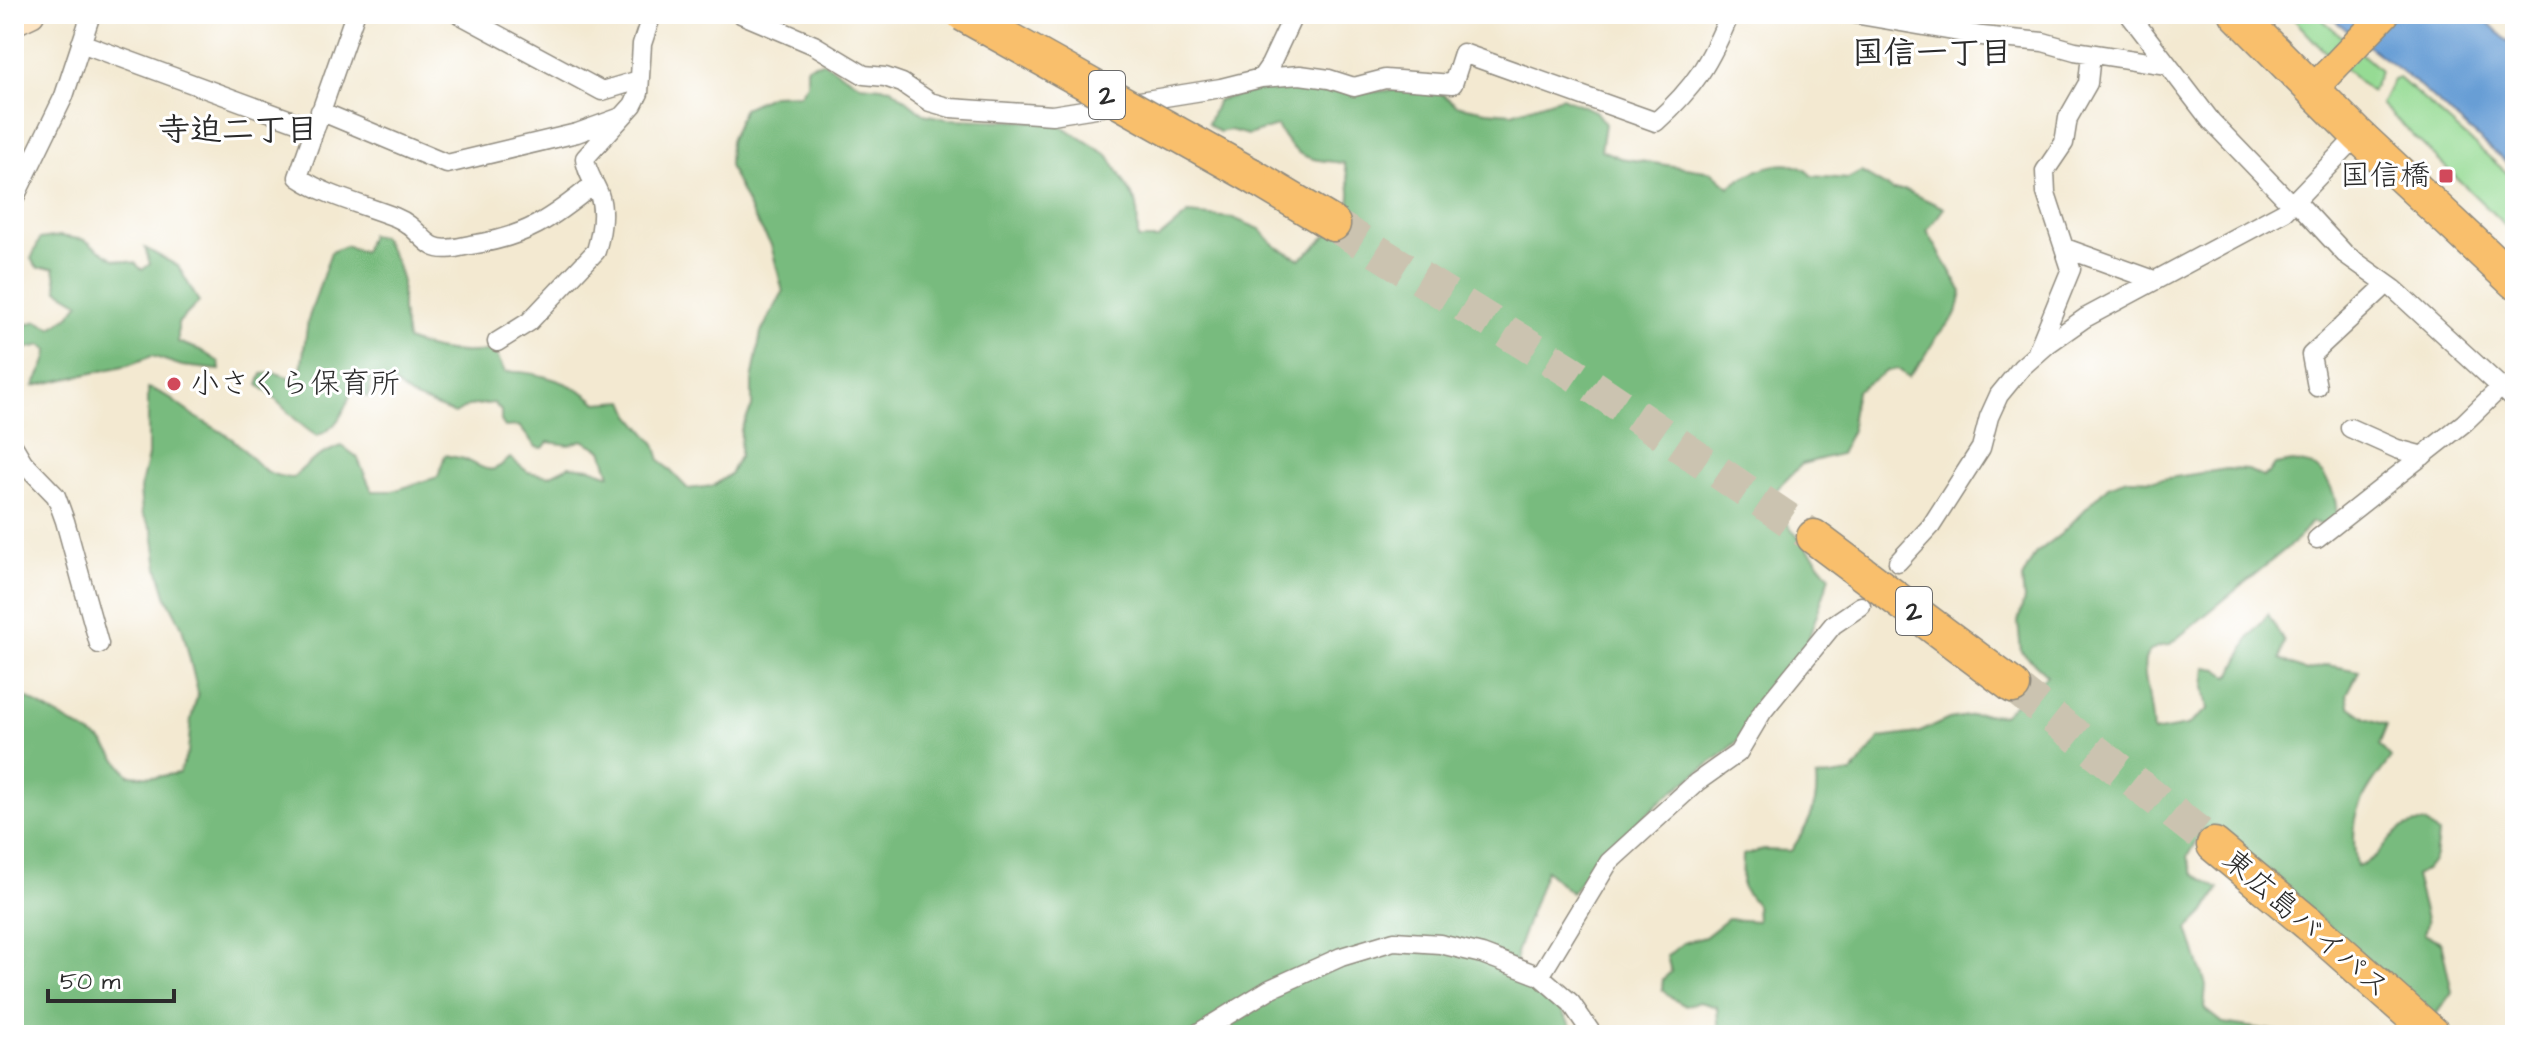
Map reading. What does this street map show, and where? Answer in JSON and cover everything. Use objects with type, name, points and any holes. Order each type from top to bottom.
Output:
[{"type":"highway","name":"2","points":[[963,14],[1333,224]]},
{"type":"highway","points":[[2237,14],[2324,78],[2358,135],[2515,282]]},
{"type":"highway","name":"2","points":[[1814,537],[2013,686]]},
{"type":"highway","name":"東広島バイパス","points":[[2214,845],[2434,1035]]},
{"type":"main road","points":[[2324,78],[2385,14]]},
{"type":"street","points":[[14,22],[31,14]]},
{"type":"street","points":[[14,199],[64,96],[91,14]]},
{"type":"street","points":[[355,14],[298,177],[324,192],[413,226],[433,246],[447,249],[487,243],[522,233],[554,217],[594,184]]},
{"type":"street","points":[[459,14],[602,91],[639,80]]},
{"type":"street","points":[[497,342],[529,322],[596,251],[602,214],[600,195],[586,168],[585,158],[639,93],[642,44],[652,14]]},
{"type":"street","points":[[741,14],[814,45],[864,75],[902,83],[930,102],[951,108],[1052,115],[1221,88],[1261,78],[1300,75],[1354,87],[1385,79],[1453,84],[1463,53],[1656,122],[1685,96],[1699,77],[1730,14]]},
{"type":"street","points":[[1261,78],[1294,14]]},
{"type":"street","points":[[1854,14],[1982,36],[2043,42],[2091,54],[2167,65]]},
{"type":"street","points":[[2129,14],[2211,121],[2345,254],[2387,284],[2509,390],[2317,539]]},
{"type":"street","points":[[81,43],[447,164],[577,133],[623,116]]},
{"type":"street","points":[[2036,354],[2071,269],[2046,193],[2045,171],[2064,143],[2068,118],[2088,83],[2091,54]]},
{"type":"street","points":[[1898,562],[1931,526],[1981,448],[1999,395],[2036,354],[2085,318],[2285,211],[2358,135]]},
{"type":"street","points":[[2065,248],[2154,280]]},
{"type":"street","points":[[2317,387],[2311,355],[2387,284]]},
{"type":"street","points":[[2350,428],[2397,449],[2423,456]]},
{"type":"street","points":[[14,447],[23,462],[56,496],[99,644]]},
{"type":"street","points":[[1540,976],[1609,862],[1697,782],[1738,753],[1763,711],[1833,625],[1861,606]]},
{"type":"street","points":[[1195,1035],[1270,989],[1341,957],[1394,941],[1440,944],[1482,954],[1540,976],[1571,1003],[1593,1035]]},
{"type":"green space","points":[[2289,14],[2316,14],[2378,68],[2380,72],[2371,92],[2322,49]]},
{"type":"green space","points":[[823,62],[861,85],[891,88],[924,114],[947,119],[1056,122],[1109,156],[1137,204],[1138,239],[1158,239],[1188,214],[1233,218],[1260,229],[1275,246],[1300,259],[1327,235],[1348,207],[1349,185],[1344,163],[1304,156],[1290,146],[1277,126],[1248,135],[1230,130],[1219,132],[1208,124],[1218,100],[1283,84],[1318,83],[1370,92],[1409,89],[1439,91],[1456,105],[1512,113],[1562,97],[1595,111],[1605,124],[1601,150],[1620,158],[1712,172],[1729,187],[1759,170],[1782,164],[1803,169],[1812,176],[1848,179],[1861,172],[1892,190],[1905,190],[1944,208],[1927,231],[1962,292],[1957,314],[1908,377],[1898,369],[1887,371],[1856,391],[1852,430],[1840,454],[1802,464],[1767,499],[1830,576],[1806,646],[1744,734],[1728,750],[1663,799],[1595,862],[1571,893],[1546,870],[1516,953],[1519,980],[1550,994],[1577,1035],[14,1035],[14,691],[102,741],[129,775],[156,777],[179,773],[188,752],[191,719],[198,693],[182,627],[167,598],[158,568],[153,531],[142,513],[140,489],[148,456],[148,388],[166,396],[226,435],[267,471],[283,477],[293,478],[315,459],[342,446],[357,457],[372,491],[393,491],[438,477],[445,455],[487,469],[497,468],[510,458],[528,472],[549,476],[569,466],[590,468],[610,475],[602,450],[582,440],[569,445],[548,442],[543,448],[536,447],[519,426],[505,427],[501,421],[501,411],[494,403],[468,406],[455,414],[372,376],[368,397],[352,390],[336,423],[317,436],[258,385],[262,374],[276,373],[294,379],[301,371],[308,320],[331,252],[345,246],[363,252],[370,235],[382,237],[396,262],[402,282],[402,311],[407,340],[450,351],[494,350],[505,372],[554,379],[578,389],[597,403],[625,401],[631,415],[655,444],[660,460],[688,489],[713,486],[730,474],[740,455],[741,429],[752,407],[752,381],[761,332],[783,292],[771,245],[729,166],[730,141],[744,108],[772,95],[800,94],[807,84],[807,66]]},
{"type":"green space","points":[[2399,78],[2515,180],[2515,235],[2381,104],[2393,80]]},
{"type":"green space","points":[[60,236],[85,240],[114,259],[135,263],[142,270],[150,264],[145,248],[178,266],[199,302],[178,323],[178,342],[200,350],[219,362],[220,370],[182,366],[152,356],[128,365],[34,386],[48,350],[42,345],[14,351],[14,329],[37,321],[52,328],[80,303],[58,290],[54,268],[38,268],[31,259],[40,239]]},
{"type":"green space","points":[[2293,462],[2313,466],[2324,476],[2336,506],[2335,520],[2322,525],[2312,522],[2299,538],[2169,645],[2150,651],[2144,664],[2153,732],[2187,726],[2208,709],[2204,687],[2206,667],[2218,669],[2228,676],[2232,674],[2248,640],[2268,614],[2284,642],[2280,659],[2306,671],[2327,665],[2359,671],[2347,694],[2349,706],[2366,718],[2387,725],[2379,745],[2391,758],[2359,808],[2354,833],[2357,866],[2369,861],[2401,829],[2426,823],[2438,834],[2434,860],[2415,876],[2427,923],[2424,934],[2441,942],[2452,992],[2434,1017],[2217,827],[2201,832],[2187,857],[2193,874],[2219,889],[2204,913],[2188,929],[2206,985],[2204,1008],[2223,1023],[2299,1035],[1719,1035],[1717,1007],[1699,1002],[1686,1006],[1662,989],[1663,979],[1671,972],[1667,956],[1683,943],[1705,937],[1728,919],[1757,921],[1756,905],[1742,887],[1743,855],[1764,850],[1791,851],[1811,816],[1816,798],[1816,778],[1852,773],[1880,738],[1918,733],[1949,719],[1980,714],[2003,715],[2047,675],[2021,651],[2018,622],[2024,600],[2022,579],[2035,554],[2061,534],[2108,486],[2128,479],[2156,480],[2227,469],[2248,470],[2263,477],[2275,465]]},
{"type":"water","points":[[2326,14],[2480,14],[2515,49],[2515,170],[2405,74]]},
{"type":"tunnel","points":[[1333,224],[1573,373],[1814,537]]},
{"type":"tunnel","points":[[2013,686],[2214,845]]},
{"type":"place","name":"国信橋","points":[[2446,176]]},
{"type":"place","name":"小さくら保育所","points":[[174,384]]},
{"type":"district","name":"国信一丁目","points":[[1932,53]]},
{"type":"district","name":"寺迫二丁目","points":[[238,130]]}]
